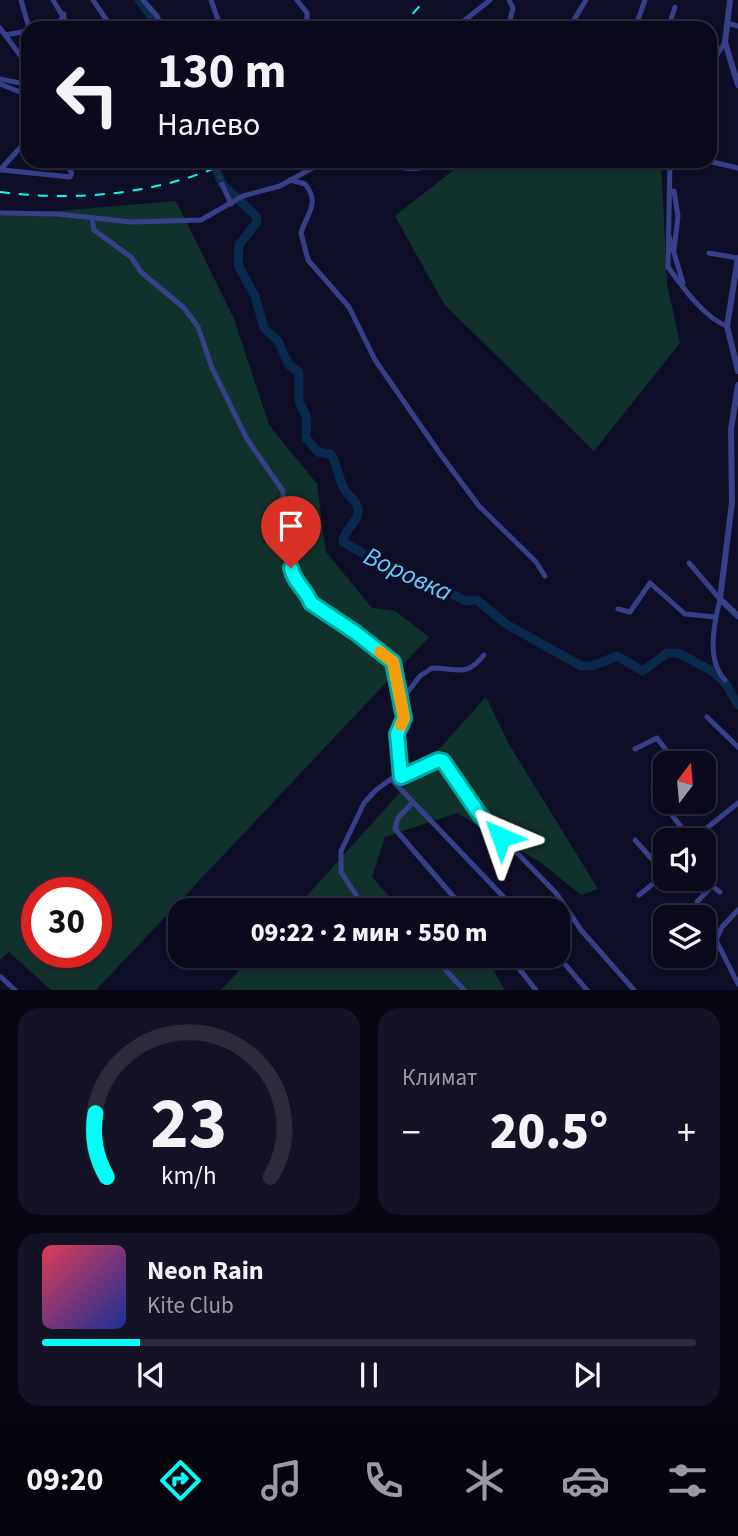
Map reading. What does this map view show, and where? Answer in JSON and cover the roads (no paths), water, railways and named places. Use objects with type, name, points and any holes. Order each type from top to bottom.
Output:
[{"type":"street","points":[[21,0],[26,21]]},
{"type":"street","points":[[53,0],[67,21]]},
{"type":"street","points":[[93,0],[107,21]]},
{"type":"street","points":[[144,0],[159,21]]},
{"type":"street","points":[[211,0],[218,21]]},
{"type":"street","points":[[297,0],[307,13],[307,21]]},
{"type":"street","points":[[464,21],[490,0]]},
{"type":"street","points":[[509,0],[513,8],[510,21]]},
{"type":"street","points":[[573,21],[586,0]]},
{"type":"street","points":[[638,21],[645,0]]},
{"type":"street","points":[[730,0],[725,43],[738,85]]},
{"type":"street","points":[[670,21],[675,7]]},
{"type":"street","points":[[60,21],[64,14]]},
{"type":"street","points":[[727,23],[738,26]]},
{"type":"street","points":[[0,28],[21,57]]},
{"type":"street","points":[[5,35],[21,31]]},
{"type":"street","points":[[717,55],[725,43]]},
{"type":"street","points":[[730,61],[738,63]]},
{"type":"street","points":[[0,79],[20,83]]},
{"type":"street","points":[[0,85],[21,92]]},
{"type":"street","points":[[1,170],[21,146]]},
{"type":"street","points":[[0,155],[10,158]]},
{"type":"street","points":[[717,163],[738,168]]},
{"type":"street","points":[[1,170],[70,177],[72,173],[69,168]]},
{"type":"street","points":[[0,213],[190,222],[209,217],[231,204],[312,168]]},
{"type":"street","points":[[671,168],[678,216],[674,250]]},
{"type":"street","points":[[290,180],[305,184],[311,194],[312,212],[301,233],[308,260],[349,307],[394,388],[479,506],[542,568],[545,576]]},
{"type":"street","points":[[672,183],[668,267],[719,323],[727,326]]},
{"type":"street","points":[[222,184],[231,204]]},
{"type":"street","points":[[92,219],[94,230],[131,257],[141,272],[184,308],[198,327],[208,359],[247,439],[283,491],[283,548],[290,559],[293,578],[307,590],[311,603],[393,662],[404,718],[397,734],[401,777]]},
{"type":"street","points":[[668,233],[683,285]]},
{"type":"street","points":[[709,253],[738,258],[727,326],[735,346],[738,370]]},
{"type":"street","points":[[725,680],[715,665],[715,617],[720,599],[735,476],[738,385]]},
{"type":"street","points":[[688,563],[738,617]]},
{"type":"street","points":[[618,608],[630,612],[650,583],[685,614],[715,617]]},
{"type":"street","points":[[400,702],[420,676],[432,668],[464,671],[473,668],[484,654]]},
{"type":"street","points":[[707,717],[738,747]]},
{"type":"street","points":[[635,749],[657,738],[667,751]]},
{"type":"street","points":[[358,898],[341,873],[341,851],[364,803],[391,779],[438,760],[443,761],[480,815],[558,898]]},
{"type":"street","points":[[391,779],[505,898]]},
{"type":"street","points":[[413,802],[398,818],[395,829],[455,898]]},
{"type":"street","points":[[706,828],[738,803]]},
{"type":"street","points":[[671,814],[682,828]]},
{"type":"street","points":[[635,840],[653,860]]},
{"type":"street","points":[[639,895],[653,884]]},
{"type":"street","points":[[697,902],[712,886],[720,892]]},
{"type":"street","points":[[738,910],[716,940],[738,984]]},
{"type":"street","points":[[570,914],[581,930],[634,990]]},
{"type":"street","points":[[444,968],[464,990]]},
{"type":"street","points":[[519,968],[536,990]]},
{"type":"street","points":[[568,968],[587,990]]},
{"type":"street","points":[[2,977],[15,990]]},
{"type":"waterway","name":"Воровка","points":[[139,0],[153,21]]},
{"type":"waterway","name":"Воровка","points":[[217,171],[222,184],[256,216],[257,222],[239,245],[238,265],[255,296],[264,328],[278,341],[289,365],[299,372],[299,401],[307,418],[306,438],[318,452],[331,454],[342,485],[357,506],[357,517],[345,534],[343,542],[402,576],[430,582],[465,601],[477,600],[506,624],[581,666],[592,666],[617,656],[643,671],[667,653],[678,653],[714,672],[726,684],[738,705]]},
{"type":"tunnel","points":[[216,168],[222,184]]},
{"type":"railway","points":[[406,21],[425,0]]},
{"type":"railway","points":[[0,192],[59,196],[118,193],[176,181],[215,168]]}]
